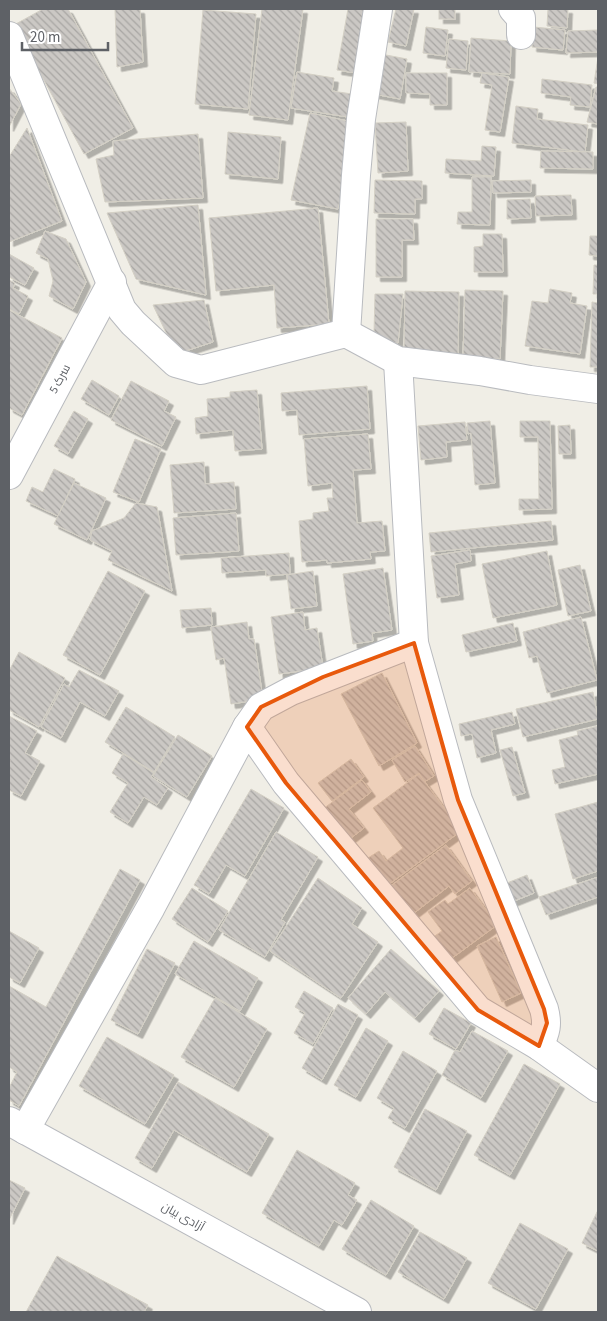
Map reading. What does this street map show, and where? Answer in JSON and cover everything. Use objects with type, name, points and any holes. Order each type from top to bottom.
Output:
[{"type":"street","points":[[346,333],[361,119],[378,9]]},
{"type":"street","points":[[513,9],[521,18],[521,35]]},
{"type":"street","points":[[9,36],[122,310],[133,323],[176,363],[201,370],[346,333],[398,361],[598,389]]},
{"type":"street","name":"سرک 5","points":[[9,475],[112,282]]},
{"type":"street","points":[[398,361],[414,643],[458,800],[544,1009],[547,1023],[538,1046]]},
{"type":"street","points":[[17,1126],[151,907],[247,727],[262,707],[291,691],[414,643]]},
{"type":"street","points":[[247,727],[286,783],[478,1010],[538,1046],[598,1088]]},
{"type":"street","name":"آزادی بیان","points":[[17,1126],[356,1312]]},
{"type":"highlighted area","points":[[414,643],[458,800],[544,1009],[547,1023],[539,1046],[478,1010],[286,783],[247,727],[261,707],[323,677]]},
{"type":"building","points":[[43,9],[68,9],[133,128],[84,154],[14,25]]},
{"type":"building","points":[[115,9],[140,9],[143,62],[117,67]]},
{"type":"building","points":[[262,9],[303,9],[288,120],[249,115]]},
{"type":"building","points":[[348,9],[373,9],[362,74],[337,70]]},
{"type":"building","points":[[396,9],[414,9],[406,46],[388,42]]},
{"type":"building","points":[[439,9],[455,9],[455,19],[439,19]]},
{"type":"building","points":[[548,9],[568,9],[567,28],[547,26]]},
{"type":"building","points":[[203,10],[256,14],[248,109],[195,104]]},
{"type":"building","points":[[426,27],[448,30],[445,56],[423,53]]},
{"type":"building","points":[[534,27],[565,30],[563,50],[532,47]]},
{"type":"building","points":[[598,30],[598,52],[566,53],[568,31]]},
{"type":"building","points":[[471,38],[511,41],[510,74],[469,72]]},
{"type":"building","points":[[449,39],[468,41],[466,70],[446,68]]},
{"type":"building","points":[[381,54],[407,59],[400,99],[374,94]]},
{"type":"building","points":[[598,57],[598,84],[594,83]]},
{"type":"building","points":[[297,72],[334,78],[332,91],[352,94],[348,117],[291,108]]},
{"type":"building","points":[[406,73],[447,73],[447,105],[430,105],[430,94],[406,93]]},
{"type":"building","points":[[482,73],[509,77],[500,132],[485,130],[492,85],[480,83]]},
{"type":"building","points":[[542,79],[592,85],[590,107],[570,105],[571,97],[541,93]]},
{"type":"building","points":[[596,87],[598,87],[598,124],[587,122]]},
{"type":"building","points":[[9,88],[21,104],[9,127]]},
{"type":"building","points":[[516,106],[538,109],[537,119],[588,125],[585,152],[512,143]]},
{"type":"building","points":[[310,113],[357,123],[338,209],[291,200]]},
{"type":"building","points":[[406,122],[408,171],[378,173],[375,123]]},
{"type":"building","points":[[27,128],[62,221],[9,242],[9,157]]},
{"type":"building","points":[[228,132],[281,137],[278,179],[225,174]]},
{"type":"building","points":[[198,134],[203,198],[105,202],[96,159],[114,155],[113,141]]},
{"type":"building","points":[[482,146],[496,147],[494,176],[445,173],[446,159],[481,161]]},
{"type":"building","points":[[541,151],[593,152],[593,169],[540,168]]},
{"type":"building","points":[[472,177],[491,177],[490,225],[457,224],[458,212],[472,212]]},
{"type":"building","points":[[375,180],[422,181],[422,199],[415,199],[415,214],[374,213]]},
{"type":"building","points":[[531,180],[531,192],[493,193],[492,181]]},
{"type":"building","points":[[571,195],[572,215],[536,216],[535,196]]},
{"type":"building","points":[[530,199],[531,218],[507,219],[507,200]]},
{"type":"building","points":[[198,205],[206,295],[136,279],[107,213]]},
{"type":"building","points":[[318,208],[329,324],[277,328],[274,285],[216,291],[209,218]]},
{"type":"building","points":[[376,219],[413,219],[414,240],[402,240],[402,277],[376,277]]},
{"type":"building","points":[[45,231],[66,239],[86,282],[73,309],[49,296],[53,281],[48,259],[36,253]]},
{"type":"building","points":[[483,234],[502,234],[503,272],[474,272],[474,247],[483,246]]},
{"type":"building","points":[[590,236],[598,236],[598,256],[589,255]]},
{"type":"building","points":[[9,254],[34,268],[25,285],[9,277]]},
{"type":"building","points":[[594,265],[598,265],[598,294],[593,294]]},
{"type":"building","points":[[9,280],[15,283],[13,288],[28,296],[19,314],[9,309]]},
{"type":"building","points":[[550,289],[572,293],[570,303],[587,306],[580,354],[525,346],[532,301],[548,303]]},
{"type":"building","points":[[465,290],[503,291],[500,359],[463,357]]},
{"type":"building","points":[[405,291],[459,292],[458,355],[404,354]]},
{"type":"building","points":[[375,294],[403,294],[398,343],[370,342],[370,331],[374,332]]},
{"type":"building","points":[[204,300],[213,342],[176,354],[153,305]]},
{"type":"building","points":[[592,302],[598,303],[598,367],[590,367]]},
{"type":"building","points":[[9,310],[62,338],[22,415],[9,408]]},
{"type":"building","points":[[92,380],[119,396],[109,415],[81,399]]},
{"type":"building","points":[[131,381],[169,401],[164,411],[176,417],[162,446],[111,420]]},
{"type":"building","points":[[367,386],[370,429],[299,435],[297,410],[282,411],[281,393]]},
{"type":"building","points":[[257,390],[262,449],[235,451],[233,430],[196,434],[195,418],[208,416],[207,399],[230,397],[230,392]]},
{"type":"building","points":[[74,411],[88,419],[68,454],[54,446]]},
{"type":"building","points":[[490,421],[495,483],[475,485],[471,433],[468,434],[467,423]]},
{"type":"building","points":[[520,421],[550,421],[552,509],[519,510],[519,499],[539,499],[538,437],[520,437]]},
{"type":"building","points":[[465,422],[467,440],[446,442],[447,457],[421,460],[418,426]]},
{"type":"building","points":[[570,425],[571,454],[559,454],[558,426]]},
{"type":"building","points":[[368,434],[371,469],[353,470],[357,523],[382,521],[385,551],[370,552],[371,559],[327,563],[327,560],[302,562],[299,521],[313,519],[313,513],[329,511],[327,498],[333,498],[332,483],[308,486],[304,439]]},
{"type":"building","points":[[135,439],[161,449],[139,502],[113,492]]},
{"type":"building","points":[[204,462],[205,484],[234,482],[236,509],[174,513],[170,465]]},
{"type":"building","points":[[54,469],[75,479],[58,516],[26,501],[32,487],[43,492]]},
{"type":"building","points":[[74,483],[106,498],[87,540],[54,524]]},
{"type":"building","points":[[136,503],[157,507],[172,591],[108,560],[112,551],[90,540],[92,531],[124,518]]},
{"type":"building","points":[[236,513],[239,551],[176,555],[173,518]]},
{"type":"building","points":[[551,521],[553,540],[431,552],[429,533]]},
{"type":"building","points":[[470,550],[471,561],[455,564],[459,595],[437,598],[431,556]]},
{"type":"building","points":[[547,551],[557,605],[493,618],[482,564]]},
{"type":"building","points":[[289,553],[290,574],[266,576],[266,570],[222,573],[221,558]]},
{"type":"building","points":[[580,565],[591,611],[568,616],[558,570]]},
{"type":"building","points":[[383,568],[392,630],[372,633],[373,641],[353,644],[343,574]]},
{"type":"building","points":[[108,571],[145,591],[100,675],[63,655]]},
{"type":"building","points":[[313,571],[317,606],[291,609],[287,575]]},
{"type":"building","points":[[211,608],[212,625],[182,628],[180,610]]},
{"type":"building","points":[[303,612],[305,630],[317,628],[323,668],[279,674],[271,617]]},
{"type":"building","points":[[581,617],[597,680],[547,693],[537,656],[529,658],[523,632]]},
{"type":"building","points":[[247,622],[249,639],[254,639],[263,699],[231,704],[224,658],[216,660],[211,627]]},
{"type":"building","points":[[513,623],[517,641],[466,652],[462,635]]},
{"type":"building","points":[[19,652],[65,678],[39,727],[9,710],[9,671]]},
{"type":"building","points":[[79,670],[119,691],[105,716],[80,702],[61,738],[41,727],[64,684],[69,687]]},
{"type":"building","points":[[382,673],[417,743],[379,766],[341,694]]},
{"type":"building","points":[[593,692],[598,719],[523,737],[516,709]]},
{"type":"building","points":[[126,707],[175,737],[154,772],[105,742]]},
{"type":"building","points":[[512,712],[515,724],[491,730],[496,753],[477,758],[472,734],[461,736],[459,724]]},
{"type":"building","points":[[9,716],[37,731],[25,753],[40,761],[21,796],[9,790]]},
{"type":"building","points":[[598,726],[598,774],[555,784],[552,770],[565,767],[559,740],[578,735],[577,731]]},
{"type":"building","points":[[178,735],[212,756],[187,797],[153,776]]},
{"type":"building","points":[[415,746],[434,776],[424,782],[419,773],[405,782],[392,760]]},
{"type":"building","points":[[512,747],[525,793],[513,796],[500,750]]},
{"type":"building","points":[[123,754],[154,773],[151,777],[168,788],[157,805],[144,797],[128,823],[110,812],[128,783],[112,773]]},
{"type":"building","points":[[351,759],[364,777],[332,801],[318,783]]},
{"type":"building","points":[[419,774],[461,831],[388,885],[368,858],[379,851],[386,861],[403,848],[373,808]]},
{"type":"building","points":[[362,780],[371,792],[349,809],[364,828],[347,841],[323,809]]},
{"type":"building","points":[[251,789],[284,808],[245,876],[226,865],[209,894],[194,885]]},
{"type":"building","points":[[598,802],[598,871],[573,879],[555,814]]},
{"type":"building","points":[[276,832],[318,857],[281,920],[285,922],[265,957],[219,930]]},
{"type":"building","points":[[446,845],[472,881],[455,894],[449,886],[405,920],[384,891]]},
{"type":"building","points":[[120,869],[140,880],[19,1106],[9,1100],[9,1088],[17,1072],[9,1067],[9,986],[46,1007]]},
{"type":"building","points":[[527,875],[534,893],[509,903],[502,885]]},
{"type":"building","points":[[598,877],[598,897],[546,915],[539,897]]},
{"type":"building","points":[[318,878],[362,908],[352,924],[378,942],[341,998],[270,951]]},
{"type":"building","points":[[192,888],[228,911],[208,942],[172,919]]},
{"type":"building","points":[[470,888],[497,925],[448,961],[432,938],[442,931],[428,912],[445,900],[448,904]]},
{"type":"building","points":[[9,931],[39,948],[20,983],[9,977]]},
{"type":"building","points":[[496,937],[521,993],[502,1002],[477,946]]},
{"type":"building","points":[[194,941],[258,978],[240,1011],[175,974]]},
{"type":"building","points":[[147,949],[175,963],[138,1034],[111,1020]]},
{"type":"building","points":[[391,949],[439,991],[415,1018],[385,992],[366,1014],[348,998]]},
{"type":"building","points":[[304,991],[333,1008],[313,1044],[294,1033],[305,1013],[295,1007]]},
{"type":"building","points":[[215,998],[267,1029],[234,1087],[181,1057]]},
{"type":"building","points":[[338,1004],[358,1015],[322,1080],[302,1068]]},
{"type":"building","points":[[444,1008],[471,1023],[456,1049],[429,1034]]},
{"type":"building","points":[[366,1028],[388,1041],[356,1097],[334,1085]]},
{"type":"building","points":[[472,1031],[508,1051],[481,1098],[442,1075],[455,1050],[460,1052]]},
{"type":"building","points":[[107,1037],[174,1075],[145,1124],[79,1086]]},
{"type":"building","points":[[403,1051],[437,1071],[405,1128],[388,1118],[394,1108],[377,1098]]},
{"type":"building","points":[[524,1064],[560,1084],[510,1175],[474,1155]]},
{"type":"building","points":[[178,1082],[269,1134],[247,1172],[174,1130],[152,1168],[135,1158]]},
{"type":"building","points":[[425,1109],[467,1131],[436,1190],[394,1167]]},
{"type":"building","points":[[297,1150],[355,1183],[348,1195],[357,1200],[342,1225],[334,1220],[319,1246],[262,1213]]},
{"type":"building","points":[[9,1180],[25,1188],[9,1220]]},
{"type":"building","points":[[371,1200],[414,1226],[386,1275],[342,1249]]},
{"type":"building","points":[[598,1210],[598,1251],[582,1243]]},
{"type":"building","points":[[520,1223],[568,1249],[536,1309],[488,1283]]},
{"type":"building","points":[[420,1232],[467,1258],[444,1299],[398,1272]]},
{"type":"building","points":[[57,1256],[148,1305],[144,1312],[26,1312]]}]
